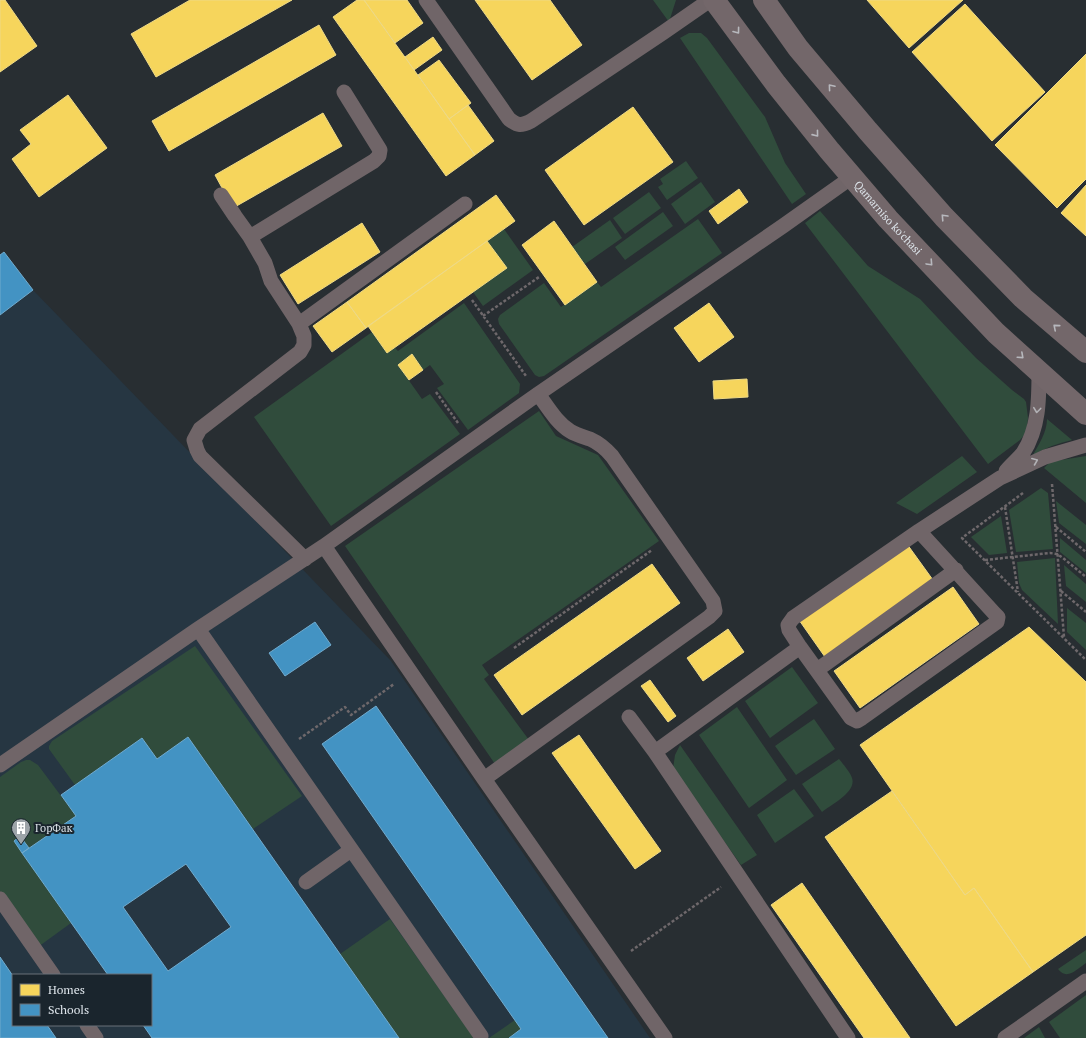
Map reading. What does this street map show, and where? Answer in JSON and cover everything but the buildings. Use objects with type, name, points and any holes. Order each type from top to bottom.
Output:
[{"type":"main road","name":"Qamarniso ko'chasi","points":[[714,0],[776,84],[888,219],[996,333],[1086,414]]},
{"type":"main road","points":[[764,0],[798,48],[873,137],[944,217],[1023,298],[1086,352]]},
{"type":"lane","points":[[426,0],[510,119],[516,124],[524,125],[710,0]]},
{"type":"lane","points":[[250,237],[374,161],[379,156],[380,150],[344,92]]},
{"type":"lane","points":[[0,765],[198,629],[324,546],[538,394],[852,177]]},
{"type":"lane","points":[[221,196],[250,237],[265,263],[271,281],[300,324],[304,336],[304,345],[300,352],[200,429],[194,440],[200,456],[305,559]]},
{"type":"lane","points":[[300,324],[465,204]]},
{"type":"lane","points":[[1000,478],[1022,454],[1036,424],[1039,371]]},
{"type":"lane","points":[[484,779],[709,617],[715,611],[713,601],[612,456],[603,446],[592,440],[572,433],[563,426],[538,394]]},
{"type":"lane","points":[[919,531],[998,617],[997,622],[857,721],[851,718],[789,630],[788,625],[792,618],[919,531],[1000,478],[1045,457],[1086,445]]},
{"type":"lane","points":[[324,546],[484,779],[665,1038]]},
{"type":"lane","points":[[817,670],[956,570]]},
{"type":"lane","points":[[198,629],[481,1036]]},
{"type":"lane","points":[[655,752],[800,647]]},
{"type":"lane","points":[[629,717],[655,752],[848,1038]]},
{"type":"lane","points":[[306,882],[351,850]]},
{"type":"lane","points":[[0,899],[52,974]]},
{"type":"lane","points":[[1005,1038],[1086,981]]},
{"type":"lane","points":[[88,1026],[96,1038]]},
{"type":"path","points":[[483,316],[538,277]]},
{"type":"path","points":[[472,300],[538,394]]},
{"type":"path","points":[[436,392],[472,442]]},
{"type":"path","points":[[1052,484],[1064,638]]},
{"type":"path","points":[[1027,490],[962,538],[1086,660]]},
{"type":"path","points":[[1004,507],[1018,593]]},
{"type":"path","points":[[1056,527],[1086,552]]},
{"type":"path","points":[[514,648],[669,538]]},
{"type":"path","points":[[984,560],[1057,554],[1086,577]]},
{"type":"path","points":[[1060,591],[1086,612]]},
{"type":"path","points":[[283,751],[345,706],[351,715],[411,672]]},
{"type":"path","points":[[613,963],[738,875]]},
{"type":"shaded area","points":[[33,290],[391,661],[650,1038],[0,1038],[0,314]]},
{"type":"green space","points":[[653,0],[676,0],[669,22]]},
{"type":"green space","points":[[689,33],[701,33],[707,38],[765,117],[785,163],[806,194],[792,204],[680,38]]},
{"type":"green space","points":[[686,161],[698,178],[667,200],[658,187],[663,184],[660,179]]},
{"type":"green space","points":[[701,182],[715,202],[685,224],[671,204]]},
{"type":"green space","points":[[649,192],[661,208],[625,234],[613,218]]},
{"type":"green space","points":[[820,211],[868,266],[920,299],[976,358],[1024,399],[1026,402],[1028,418],[1025,434],[1020,440],[988,464],[805,223]]},
{"type":"green space","points":[[663,212],[673,226],[625,260],[615,247]]},
{"type":"green space","points":[[698,219],[722,253],[544,376],[539,377],[535,375],[499,324],[498,319],[500,315],[544,283],[561,307],[597,282],[601,287]]},
{"type":"green space","points":[[610,220],[622,238],[585,264],[572,247]]},
{"type":"green space","points":[[504,229],[533,270],[483,306],[473,292],[507,268],[487,241]]},
{"type":"green space","points":[[464,303],[520,384],[519,393],[468,430],[437,388],[444,384],[430,365],[423,370],[412,354],[398,365],[422,399],[430,394],[460,434],[331,526],[254,417],[372,332],[387,353],[395,348],[398,351]]},
{"type":"green space","points":[[539,411],[556,436],[598,455],[659,541],[482,665],[489,675],[484,679],[529,740],[495,764],[345,546]]},
{"type":"green space","points":[[1047,419],[1072,440],[1052,446],[1033,455],[1044,433]]},
{"type":"green space","points":[[962,456],[977,472],[917,514],[896,503]]},
{"type":"green space","points":[[1086,456],[1086,503],[1044,468],[1050,462]]},
{"type":"green space","points":[[1041,488],[1048,493],[1053,549],[1016,552],[1009,510]]},
{"type":"green space","points":[[1056,501],[1086,525],[1086,544],[1059,523]]},
{"type":"green space","points":[[1001,516],[1007,553],[989,555],[971,537]]},
{"type":"green space","points":[[1060,538],[1086,560],[1086,573],[1060,552]]},
{"type":"green space","points":[[1055,558],[1058,624],[1022,590],[1019,583],[1017,562]]},
{"type":"green space","points":[[1064,565],[1086,584],[1086,602],[1066,586]]},
{"type":"green space","points":[[1067,608],[1086,623],[1086,650],[1067,632]]},
{"type":"green space","points":[[195,646],[302,796],[253,829],[188,737],[157,759],[142,738],[75,785],[49,749],[52,741]]},
{"type":"green space","points":[[792,667],[818,703],[770,738],[745,701]]},
{"type":"green space","points":[[737,707],[787,780],[749,808],[699,735]]},
{"type":"green space","points":[[814,719],[835,749],[796,775],[775,746]]},
{"type":"green space","points":[[680,745],[757,855],[741,865],[673,769],[675,755]]},
{"type":"green space","points":[[839,759],[850,773],[853,783],[851,788],[842,798],[822,812],[802,784]]},
{"type":"green space","points":[[26,760],[30,760],[38,765],[76,816],[29,848],[20,836],[14,841],[71,923],[38,947],[0,892],[0,777]]},
{"type":"green space","points":[[794,789],[814,816],[775,843],[757,815]]},
{"type":"green space","points":[[390,919],[474,1038],[399,1038],[340,954]]},
{"type":"green space","points":[[1086,950],[1086,963],[1076,971],[1065,974],[1058,969]]},
{"type":"green space","points":[[1086,995],[1086,1038],[1060,1038],[1049,1022]]},
{"type":"green space","points":[[515,1020],[521,1029],[509,1038],[489,1038]]},
{"type":"green space","points":[[1039,1027],[1045,1038],[1024,1038]]},
{"type":"place","name":"ГорФак","points":[[21,845]]}]
